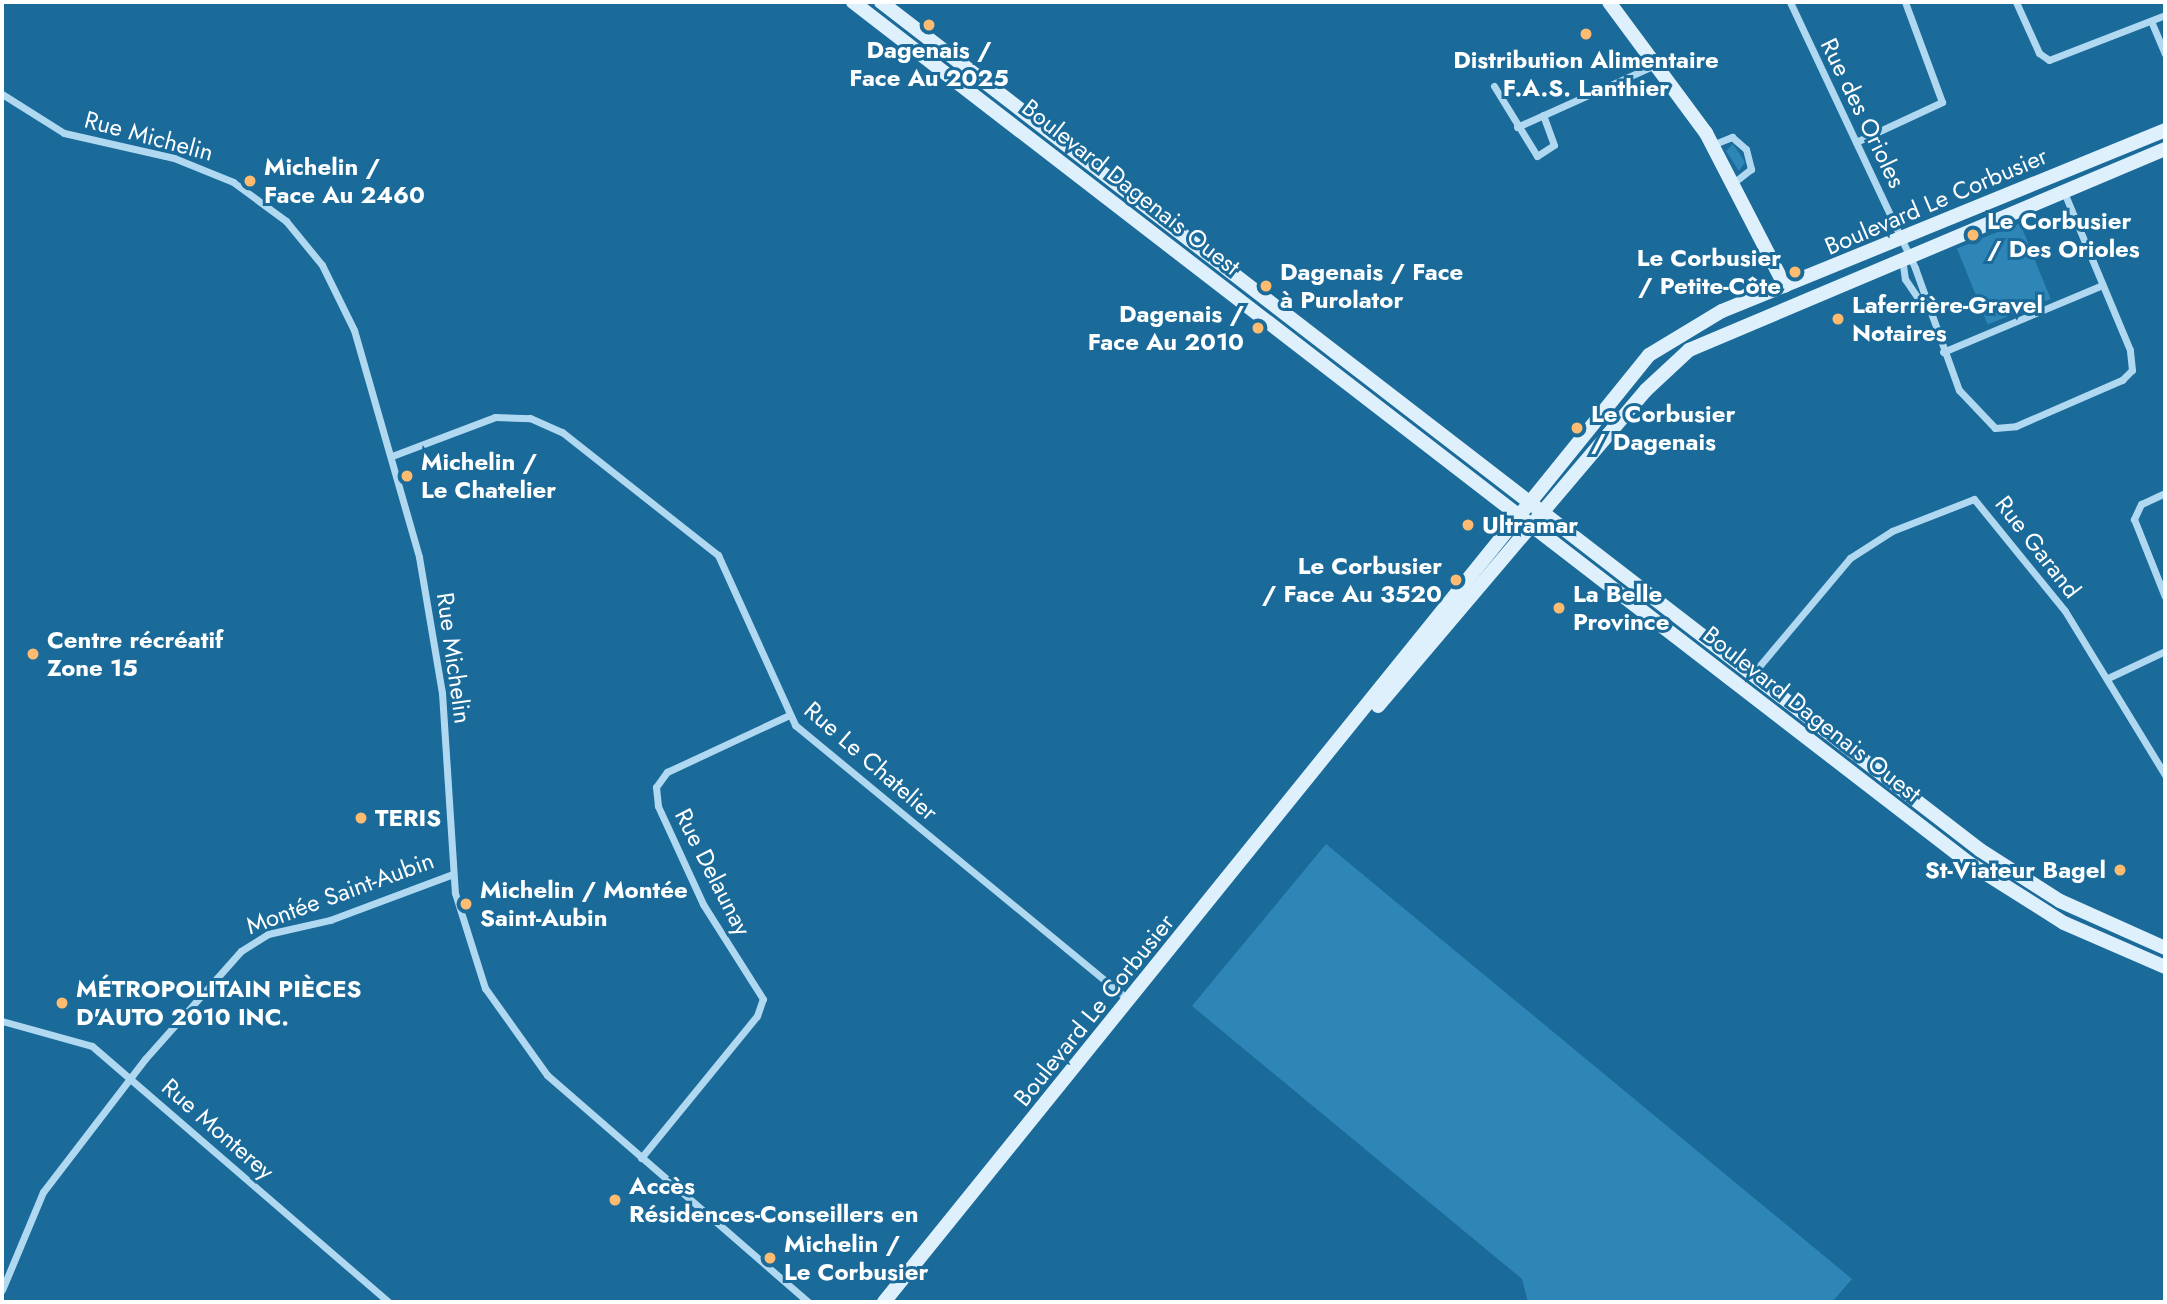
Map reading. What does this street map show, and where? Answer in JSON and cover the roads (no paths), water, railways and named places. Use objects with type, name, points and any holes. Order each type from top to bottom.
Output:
[{"type":"main road","name":"Boulevard Dagenais Ouest","points":[[853,2],[2001,885],[2086,934],[2165,967]]},
{"type":"main road","name":"Boulevard Dagenais Ouest","points":[[881,2],[2006,869],[2070,906],[2165,948]]},
{"type":"main road","points":[[1609,2],[1712,145],[1785,286]]},
{"type":"main road","name":"Boulevard Le Corbusier","points":[[884,1302],[1338,747],[1529,502],[1649,355],[1698,323],[2165,130]]},
{"type":"main road","name":"Boulevard Le Corbusier","points":[[1338,747],[1417,665],[1646,390],[1689,350],[2165,149]]},
{"type":"street","name":"Rue des Orioles","points":[[1790,2],[1901,240],[1905,257],[1961,393],[1989,424],[2016,426],[2130,373],[2132,355],[2063,191]]},
{"type":"street","points":[[1856,142],[1942,102],[1905,2]]},
{"type":"street","points":[[2016,2],[2039,52],[2049,60],[2165,15]]},
{"type":"street","points":[[2151,21],[2165,54]]},
{"type":"street","points":[[1517,127],[1656,64]]},
{"type":"street","points":[[1494,86],[1532,154],[1547,152],[1554,142],[1543,115]]},
{"type":"street","name":"Rue Michelin","points":[[2,94],[64,133],[211,171],[283,219],[313,251],[342,300],[393,456],[438,659],[453,874],[471,954],[505,1024],[547,1075],[808,1302]]},
{"type":"street","points":[[1712,145],[1734,137],[1746,149],[1751,169],[1733,183]]},
{"type":"street","name":"Rue des Orioles","points":[[1905,257],[1905,279],[1925,307]]},
{"type":"street","points":[[1943,352],[2102,285]]},
{"type":"street","name":"Rue Le Chatelier","points":[[393,456],[496,417],[530,418],[562,432],[718,555],[787,716],[1130,1001]]},
{"type":"street","points":[[2165,493],[2141,505],[2134,523],[2165,597]]},
{"type":"street","name":"Rue Garand","points":[[1742,688],[1850,558],[1892,531],[1970,499],[1991,513],[2108,678],[2165,775]]},
{"type":"street","points":[[2108,678],[2165,650]]},
{"type":"street","name":"Rue Delaunay","points":[[641,1158],[757,1017],[763,999],[704,904],[658,806],[656,787],[667,772],[787,716]]},
{"type":"street","name":"Montée Saint-Aubin","points":[[2,1290],[36,1203],[131,1079],[250,943],[453,874]]},
{"type":"street","name":"Rue Monterey","points":[[2,1021],[79,1038],[131,1079],[389,1302]]},
{"type":"place","name":"Dagenais / Face Au 2025","points":[[929,25]]},
{"type":"place","name":"Distribution Alimentaire F.A.S. Lanthier","points":[[1586,34]]},
{"type":"place","name":"Michelin / Face Au 2460","points":[[250,181]]},
{"type":"place","name":"Le Corbusier / Des Orioles","points":[[1973,235]]},
{"type":"place","name":"Le Corbusier / Petite-Côte","points":[[1795,272]]},
{"type":"place","name":"Dagenais / Face à Purolator","points":[[1266,286]]},
{"type":"place","name":"Laferrière-Gravel Notaires","points":[[1838,319]]},
{"type":"place","name":"Dagenais / Face Au 2010","points":[[1258,328]]},
{"type":"place","name":"Le Corbusier / Dagenais","points":[[1577,428]]},
{"type":"place","name":"Michelin / Le Chatelier","points":[[407,476]]},
{"type":"place","name":"Ultramar","points":[[1468,525]]},
{"type":"place","name":"Le Corbusier / Face Au 3520","points":[[1456,580]]},
{"type":"place","name":"La Belle Province","points":[[1559,608]]},
{"type":"place","name":"Centre récréatif Zone 15","points":[[33,654]]},
{"type":"place","name":"TERIS","points":[[361,818]]},
{"type":"place","name":"St-Viateur Bagel","points":[[2120,870]]},
{"type":"place","name":"Michelin / Montée Saint-Aubin","points":[[466,904]]},
{"type":"place","name":"MÉTROPOLITAIN PIÈCES D'AUTO 2010 INC.","points":[[62,1003]]},
{"type":"place","name":"Accès Résidences-Conseillers en","points":[[615,1200]]},
{"type":"place","name":"Michelin / Le Corbusier","points":[[770,1258]]}]
